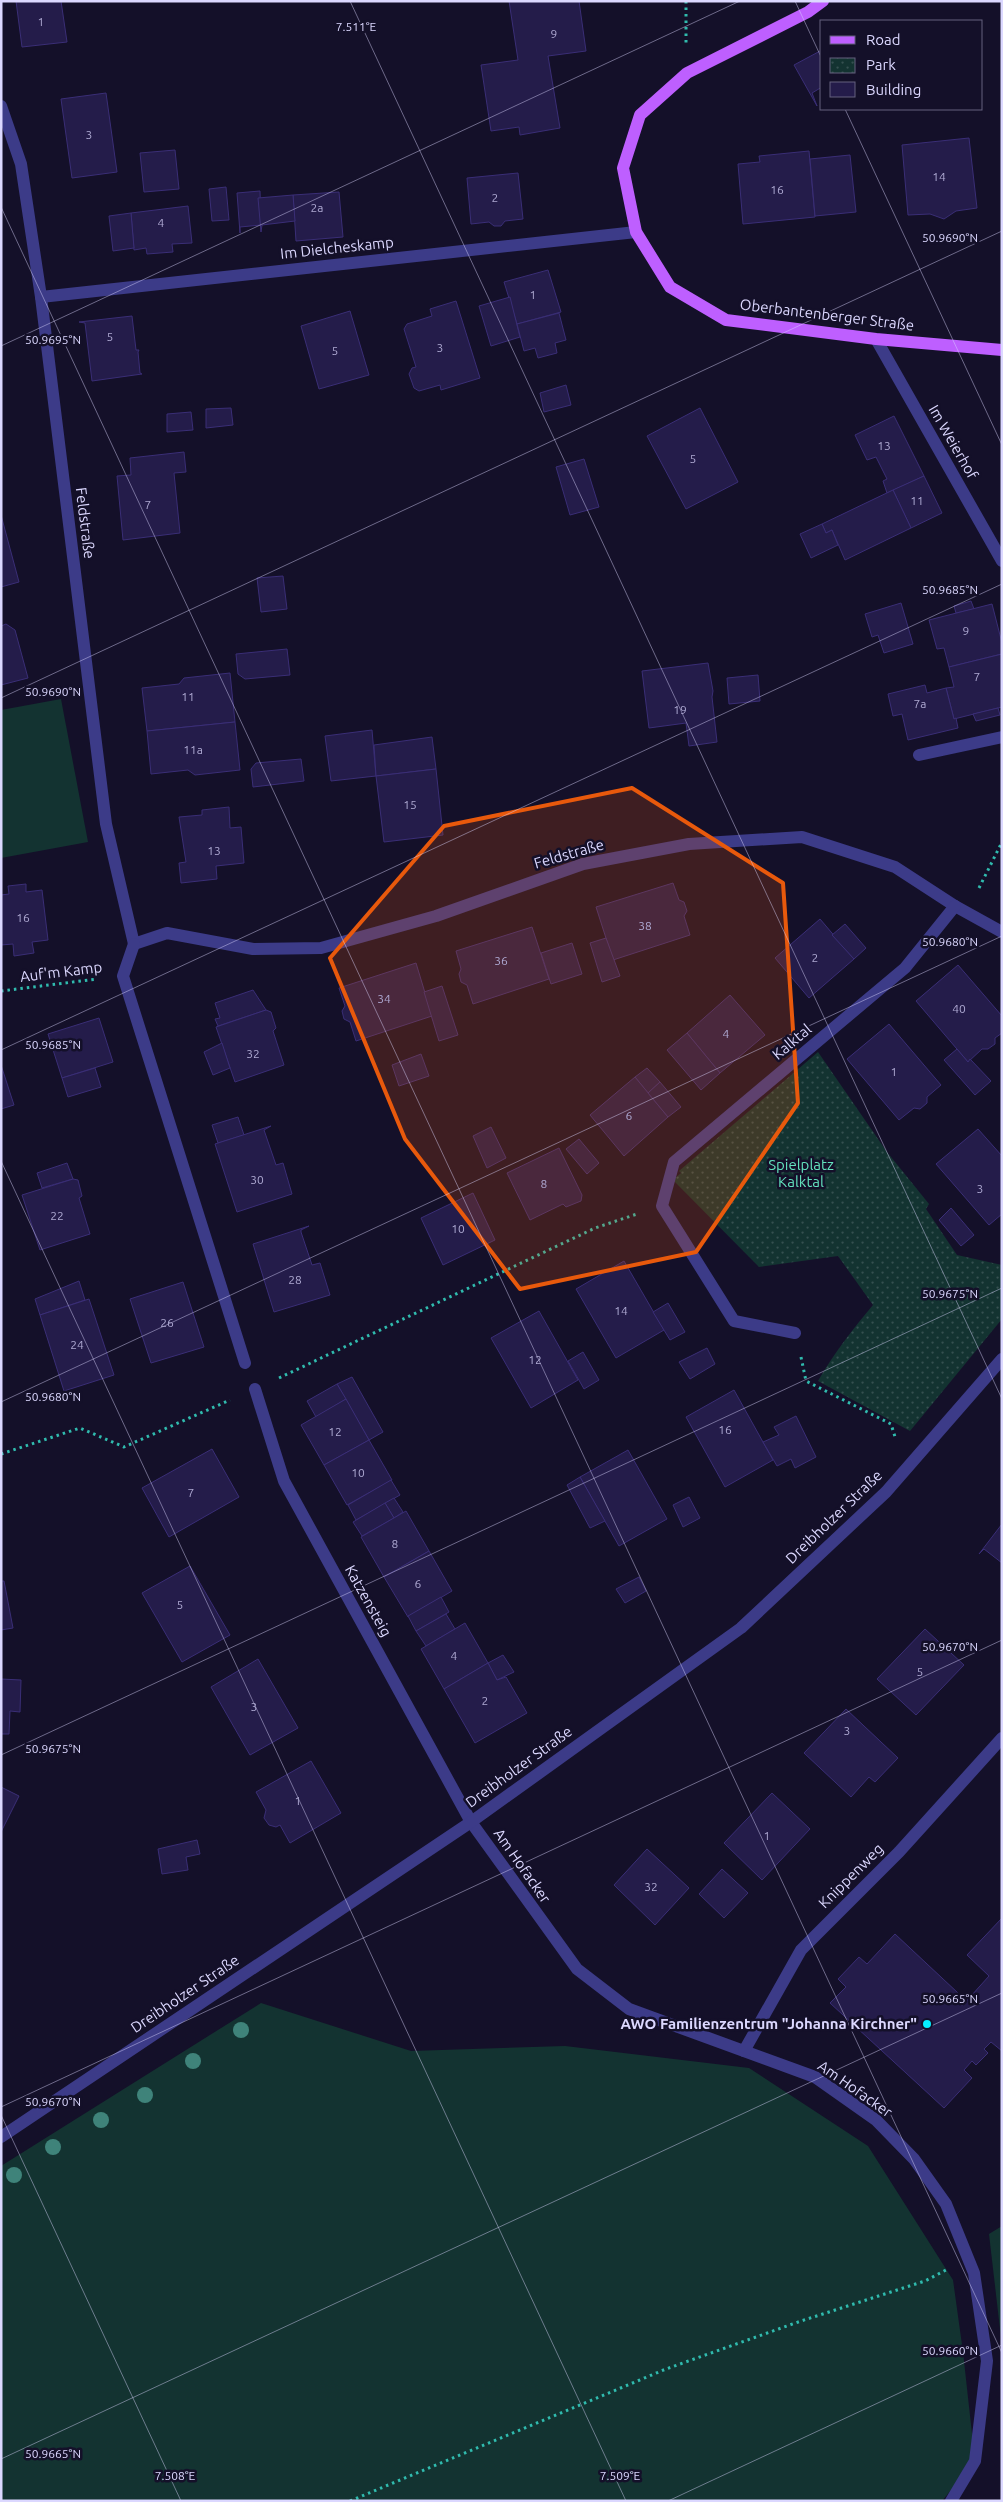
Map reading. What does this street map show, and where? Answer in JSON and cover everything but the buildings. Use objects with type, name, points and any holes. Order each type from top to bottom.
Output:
[{"type":"main road","name":"Oberbantenberger Straße","points":[[823,1],[808,12],[687,72],[640,116],[623,168],[636,232],[670,288],[726,320],[876,339],[1002,350]]},
{"type":"street","name":"Feldstraße","points":[[1,106],[21,164],[41,297],[106,824],[134,944],[167,933],[253,949],[321,948],[436,916],[583,864],[689,844],[802,837],[895,867],[955,906],[1002,932]]},
{"type":"street","name":"Im Dielcheskamp","points":[[41,297],[636,232]]},
{"type":"street","name":"Im Weierhof","points":[[876,339],[1002,560]]},
{"type":"street","points":[[919,756],[1002,737]]},
{"type":"street","name":"Kalktal","points":[[662,1206],[674,1162],[905,968],[955,906]]},
{"type":"street","points":[[134,944],[123,976],[245,1363]]},
{"type":"street","points":[[662,1206],[734,1321],[795,1333]]},
{"type":"street","name":"Dreibholzer Straße","points":[[1,2137],[472,1822],[741,1628],[886,1492],[1002,1358]]},
{"type":"street","name":"Katzensteig","points":[[255,1389],[284,1482],[472,1822]]},
{"type":"street","name":"Knippenweg","points":[[744,2051],[801,1950],[898,1852],[1002,1738]]},
{"type":"street","name":"Am Hofacker","points":[[472,1822],[577,1969],[629,2010],[815,2077],[876,2120],[914,2159],[946,2204],[974,2273],[987,2361],[974,2461],[951,2501]]},
{"type":"path","points":[[686,1],[687,72]]},
{"type":"path","points":[[955,906],[982,886],[1002,842]]},
{"type":"path","name":"Auf'm Kamp","points":[[1,991],[123,976]]},
{"type":"path","points":[[450,1297],[595,1228],[662,1206]]},
{"type":"path","points":[[795,1333],[806,1382],[891,1424],[906,1469]]},
{"type":"path","points":[[350,2501],[666,2369],[801,2321],[925,2281],[968,2258]]},
{"type":"highlighted area","points":[[632,788],[783,883],[798,1103],[696,1252],[520,1289],[405,1139],[330,958],[444,826]]},
{"type":"green space","points":[[61,699],[88,842],[1,858],[1,710]]},
{"type":"green space","name":"Spielplatz Kalktal","points":[[818,1052],[887,1152],[929,1204],[926,1209],[957,1255],[1002,1265],[1002,1319],[910,1431],[818,1381],[844,1342],[873,1305],[838,1256],[759,1267],[673,1180],[681,1173],[679,1171]]},
{"type":"green space","points":[[261,2003],[411,2051],[565,2046],[749,2068],[868,2146],[953,2280],[975,2461],[942,2501],[1,2501],[1,2166]]},
{"type":"green space","points":[[1002,2226],[1002,2346],[989,2234]]},
{"type":"place","name":"AWO Familienzentrum \"Johanna Kirchner\"","points":[[927,2024]]}]
